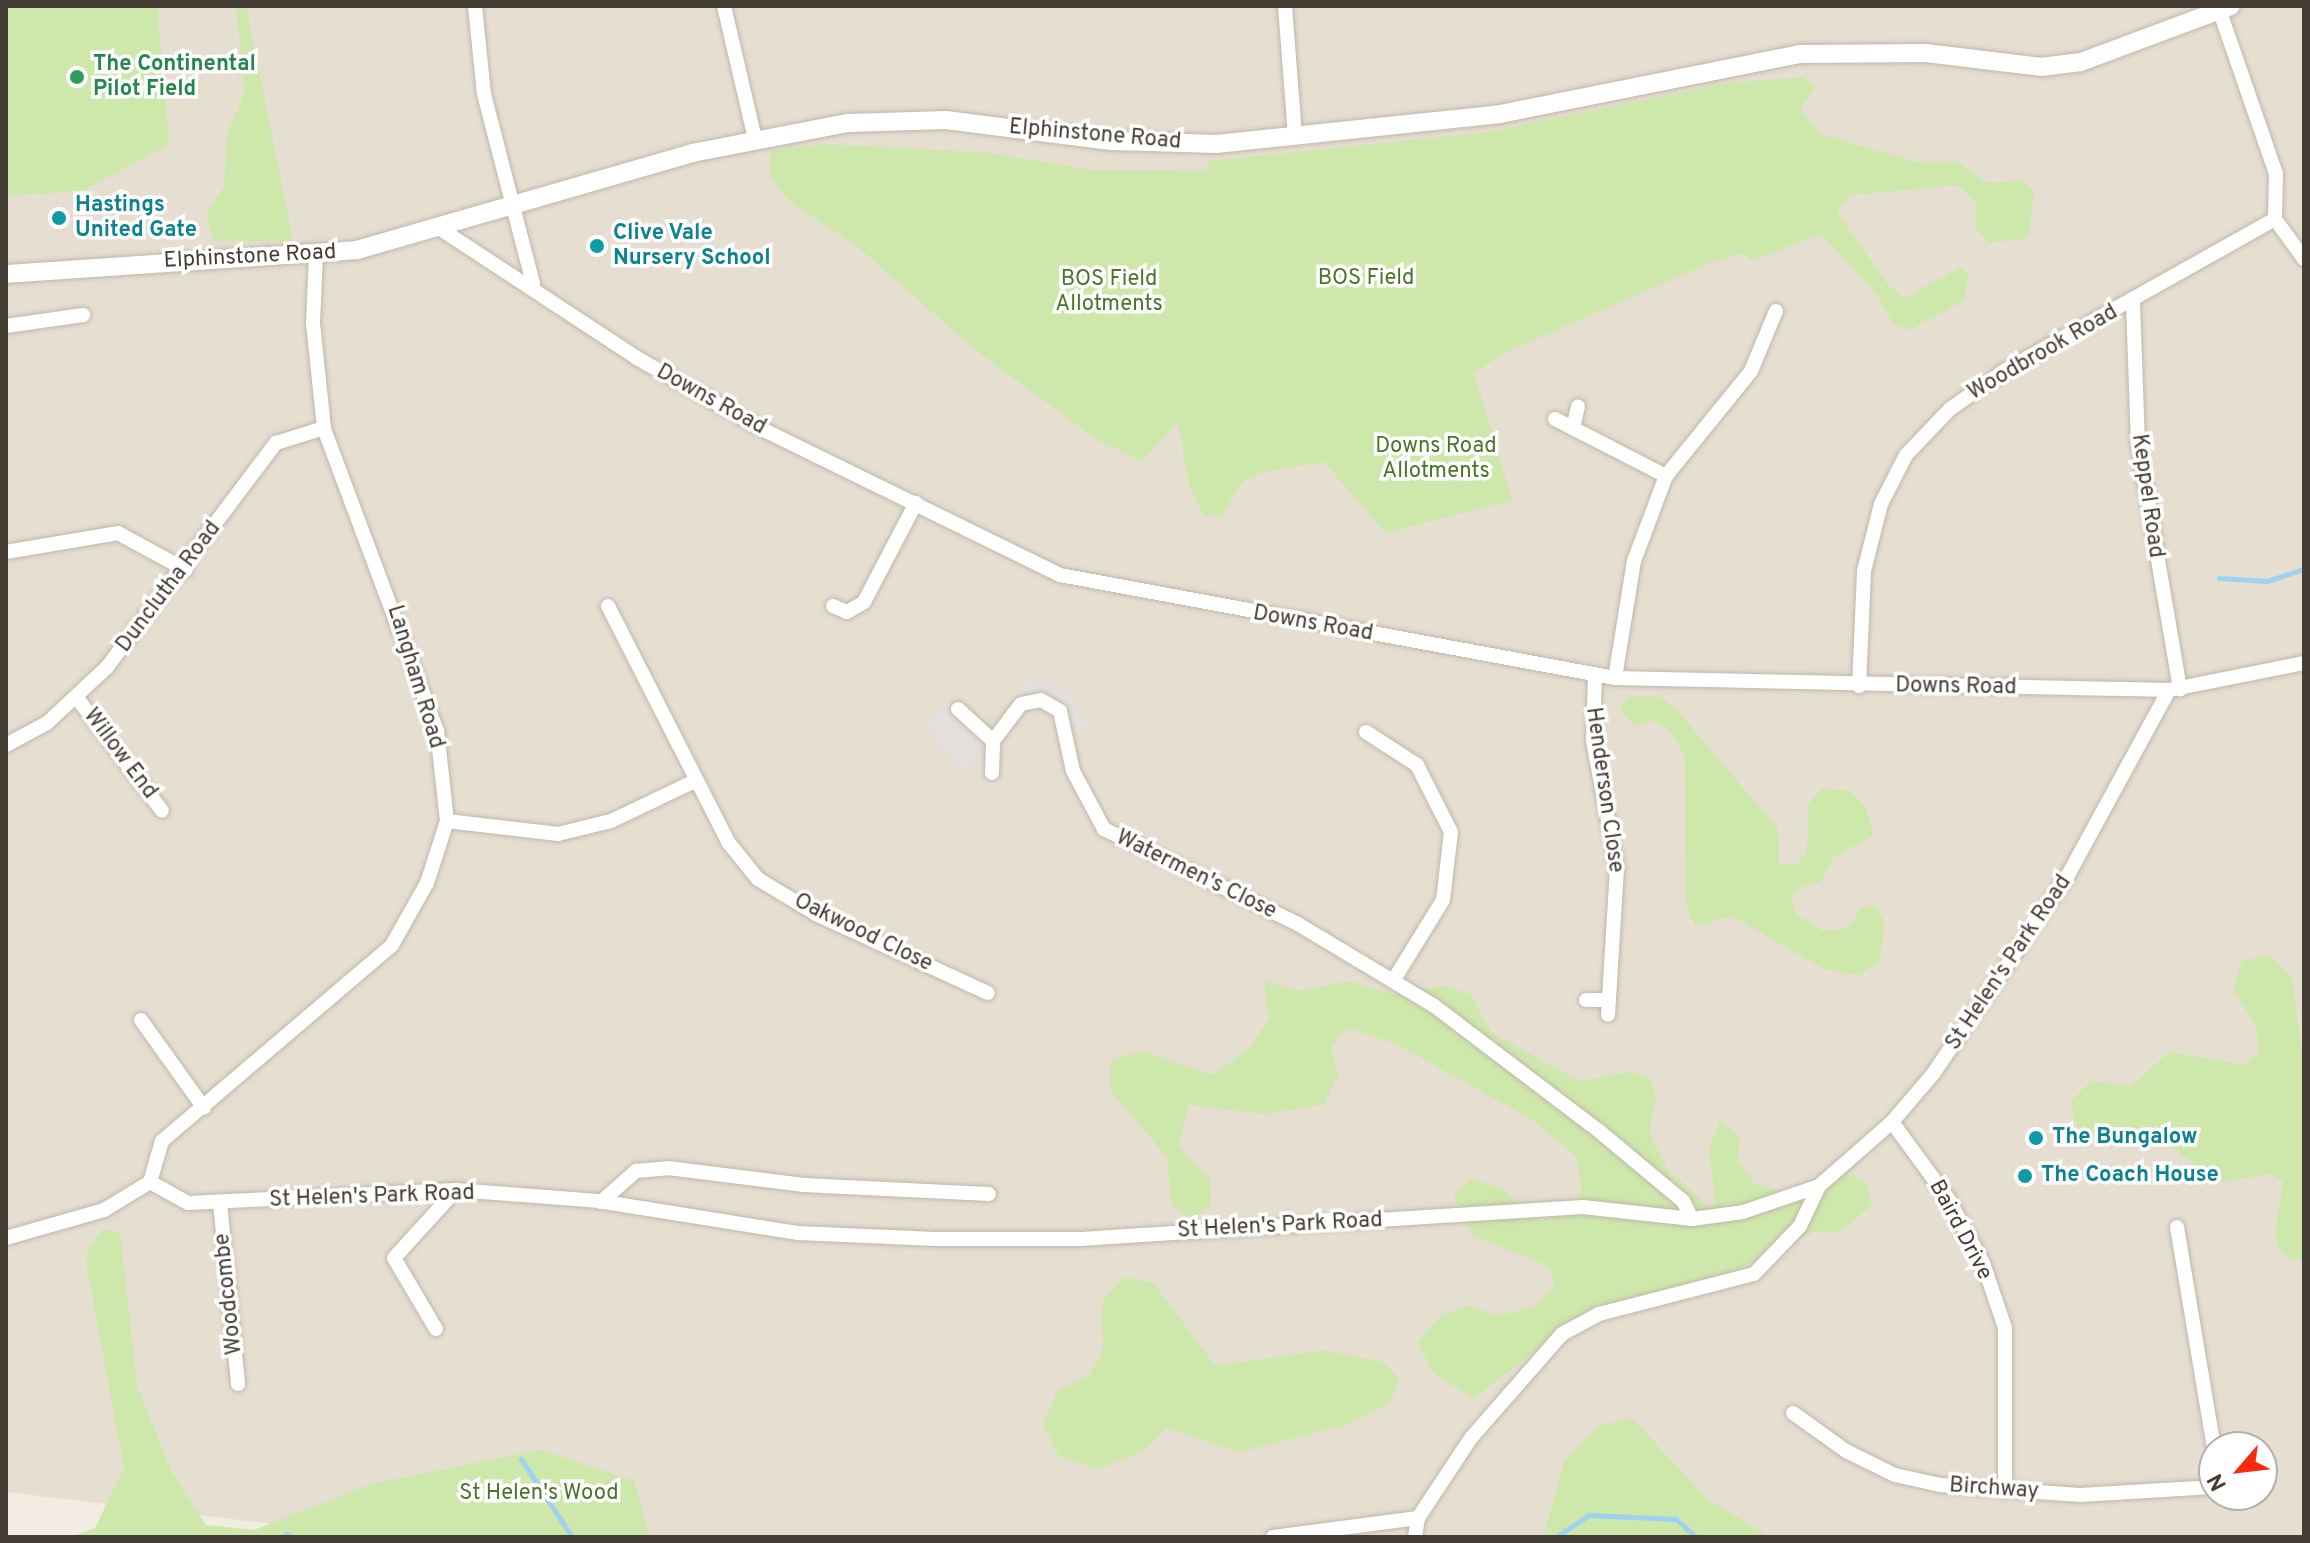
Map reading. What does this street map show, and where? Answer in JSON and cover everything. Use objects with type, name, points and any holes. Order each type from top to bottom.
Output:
[{"type":"street","points":[[475,6],[484,94],[533,284]]},
{"type":"street","points":[[724,6],[755,139]]},
{"type":"street","points":[[1285,6],[1295,136]]},
{"type":"street","points":[[2226,9],[2276,174],[2275,219],[2304,259]]},
{"type":"street","name":"Elphinstone Road","points":[[6,274],[316,255],[439,228],[510,203],[755,139],[884,119],[1159,144],[1295,136],[1500,114],[1800,54],[1926,53],[2041,67],[2081,62],[2226,9]]},
{"type":"street","name":"Woodbrook Road","points":[[1859,686],[1864,571],[1881,504],[1906,455],[1950,409],[2006,370],[2133,302],[2275,219]]},
{"type":"street","name":"Downs Road","points":[[439,228],[533,284],[637,358],[1060,575],[1595,676],[1859,686],[2174,690]]},
{"type":"street","name":"Langham Road","points":[[150,1182],[162,1141],[392,945],[427,883],[447,821],[437,731],[324,428],[313,323],[316,255]]},
{"type":"street","name":"Keppel Road","points":[[2133,302],[2138,443],[2174,690]]},
{"type":"street","points":[[1615,678],[1634,561],[1666,476],[1737,391],[1776,311]]},
{"type":"street","points":[[6,326],[83,315]]},
{"type":"street","points":[[1573,428],[1578,407]]},
{"type":"street","points":[[1555,419],[1666,476]]},
{"type":"street","name":"Dunclutha Road","points":[[6,745],[77,698],[186,570],[276,443],[324,428]]},
{"type":"street","points":[[833,606],[847,612],[864,602],[916,503]]},
{"type":"street","points":[[6,552],[118,533],[186,570]]},
{"type":"street","name":"Oakwood Close","points":[[608,606],[695,781],[758,879],[816,914],[988,993]]},
{"type":"street","points":[[2174,690],[2304,663]]},
{"type":"street","name":"Henderson Close","points":[[1586,1000],[1608,1008],[1617,868],[1593,741],[1595,676]]},
{"type":"street","name":"St Helen's Park Road","points":[[150,1182],[188,1203],[456,1190],[601,1202],[798,1233],[935,1239],[1081,1239],[1583,1207],[1692,1219],[1743,1212],[1819,1186],[1892,1122],[1997,988],[2160,719],[2174,690]]},
{"type":"street","name":"Willow End","points":[[77,698],[162,811]]},
{"type":"street","name":"Watermen's Close","points":[[993,741],[1021,704],[1041,700],[1060,711],[1073,771],[1104,829],[1298,924],[1393,981],[1599,1131],[1683,1201],[1692,1219]]},
{"type":"street","points":[[958,709],[993,741],[992,773]]},
{"type":"street","points":[[1366,732],[1417,765],[1451,832],[1443,900],[1393,981]]},
{"type":"street","points":[[447,821],[558,834],[611,821],[695,781]]},
{"type":"street","points":[[141,1020],[204,1108]]},
{"type":"street","name":"Baird Drive","points":[[1892,1122],[1949,1200],[1983,1263],[2005,1328],[2005,1491]]},
{"type":"street","points":[[601,1202],[636,1171],[668,1168],[804,1185],[989,1194]]},
{"type":"street","points":[[6,1238],[104,1210],[150,1182]]},
{"type":"street","points":[[1415,1537],[1418,1518],[1471,1438],[1562,1334],[1599,1314],[1754,1274],[1800,1226],[1819,1186]]},
{"type":"street","points":[[436,1329],[394,1258],[456,1190]]},
{"type":"street","name":"Woodcombe","points":[[220,1203],[238,1384]]},
{"type":"street","points":[[2177,1227],[2211,1431]]},
{"type":"street","name":"Birchway","points":[[1793,1413],[1895,1475],[2005,1491],[2170,1494],[2198,1490]]},
{"type":"street","points":[[1273,1537],[1418,1518]]},
{"type":"shaded area","points":[[6,6],[2304,6],[2304,1537],[380,1537],[6,1492]]},
{"type":"shaded area","points":[[1025,678],[1067,687],[1089,727],[1075,733],[1060,704],[1018,699]]},
{"type":"shaded area","points":[[948,701],[991,752],[964,774],[922,724]]},
{"type":"green space","name":"The Continental Pilot Field","points":[[6,6],[157,6],[169,138],[164,148],[81,191],[6,196]]},
{"type":"green space","points":[[236,6],[246,6],[293,241],[214,241],[206,216],[224,186],[227,134],[245,91]]},
{"type":"green space","points":[[1802,77],[1815,87],[1800,110],[1822,135],[1920,163],[1959,163],[1986,183],[2023,180],[2034,192],[2028,238],[1990,243],[1975,228],[1976,202],[1958,185],[1850,195],[1837,212],[1888,285],[1904,298],[1961,267],[1969,276],[1963,301],[1910,330],[1894,325],[1875,292],[1821,234],[1751,261],[1743,253],[1712,262],[1506,352],[1474,373],[1512,500],[1386,533],[1324,462],[1262,472],[1241,483],[1222,516],[1204,515],[1189,485],[1178,422],[1141,461],[1096,439],[974,349],[856,245],[790,202],[770,176],[771,151],[825,144],[992,153],[1090,170],[1207,171],[1209,161],[1489,132],[1727,83]]},
{"type":"green space","points":[[1630,696],[1660,697],[1676,709],[1778,829],[1779,864],[1796,865],[1807,851],[1808,805],[1821,789],[1850,790],[1866,809],[1874,835],[1834,857],[1820,882],[1799,888],[1791,899],[1797,915],[1823,931],[1848,928],[1860,909],[1875,905],[1885,923],[1879,962],[1858,975],[1826,970],[1732,916],[1695,926],[1686,905],[1685,756],[1670,730],[1652,720],[1635,727],[1620,709]]},
{"type":"green space","points":[[2269,955],[2292,978],[2304,1069],[2304,1261],[2286,1258],[2275,1238],[2283,1181],[2270,1174],[2218,1183],[2162,1139],[2100,1142],[2077,1127],[2070,1102],[2091,1081],[2131,1086],[2169,1052],[2244,1065],[2259,1053],[2256,1026],[2233,989],[2242,961]]},
{"type":"green space","points":[[1264,981],[1298,991],[1349,981],[1397,995],[1446,985],[1471,995],[1491,1032],[1579,1081],[1631,1072],[1650,1078],[1656,1097],[1649,1132],[1668,1170],[1708,1206],[1716,1204],[1709,1149],[1720,1120],[1740,1137],[1737,1159],[1755,1184],[1808,1198],[1847,1174],[1866,1183],[1872,1205],[1840,1232],[1812,1232],[1704,1286],[1596,1305],[1474,1398],[1434,1374],[1418,1342],[1439,1317],[1469,1305],[1498,1316],[1535,1306],[1555,1286],[1548,1266],[1472,1235],[1453,1196],[1471,1179],[1503,1189],[1535,1221],[1561,1216],[1582,1190],[1576,1156],[1528,1117],[1394,1043],[1347,1028],[1331,1047],[1338,1076],[1323,1105],[1263,1114],[1189,1105],[1178,1145],[1210,1180],[1211,1205],[1191,1219],[1172,1205],[1167,1157],[1111,1091],[1110,1061],[1141,1051],[1212,1075],[1248,1050],[1269,1018]]},
{"type":"green space","name":"St Helen's Wood","points":[[102,1230],[120,1232],[137,1385],[171,1471],[206,1525],[254,1530],[372,1484],[541,1450],[634,1481],[650,1537],[71,1537],[95,1528],[124,1468],[85,1256]]},
{"type":"green space","points":[[1124,1277],[1153,1283],[1215,1366],[1324,1350],[1383,1362],[1400,1379],[1390,1403],[1346,1425],[1240,1452],[1166,1428],[1146,1449],[1100,1469],[1059,1456],[1043,1424],[1057,1391],[1089,1376],[1103,1349],[1102,1302]]},
{"type":"green space","points":[[1632,1418],[1708,1500],[1771,1537],[1543,1537],[1565,1461],[1599,1426]]},
{"type":"waterway","points":[[2219,578],[2267,581],[2304,569]]},
{"type":"waterway","points":[[521,1459],[572,1537]]},
{"type":"waterway","points":[[1556,1537],[1589,1515],[1676,1519],[1696,1537]]},
{"type":"waterway","points":[[286,1534],[292,1537]]},
{"type":"place","name":"The Continental Pilot Field","points":[[77,77]]},
{"type":"place","name":"Hastings United Gate","points":[[59,218]]},
{"type":"place","name":"Clive Vale Nursery School","points":[[597,246]]},
{"type":"place","name":"The Bungalow","points":[[2036,1138]]},
{"type":"place","name":"The Coach House","points":[[2025,1176]]},
{"type":"park label","name":"BOS Field","points":[[1366,279]]},
{"type":"park label","name":"BOS Field Allotments","points":[[1109,292]]},
{"type":"park label","name":"Downs Road Allotments","points":[[1436,458]]}]
